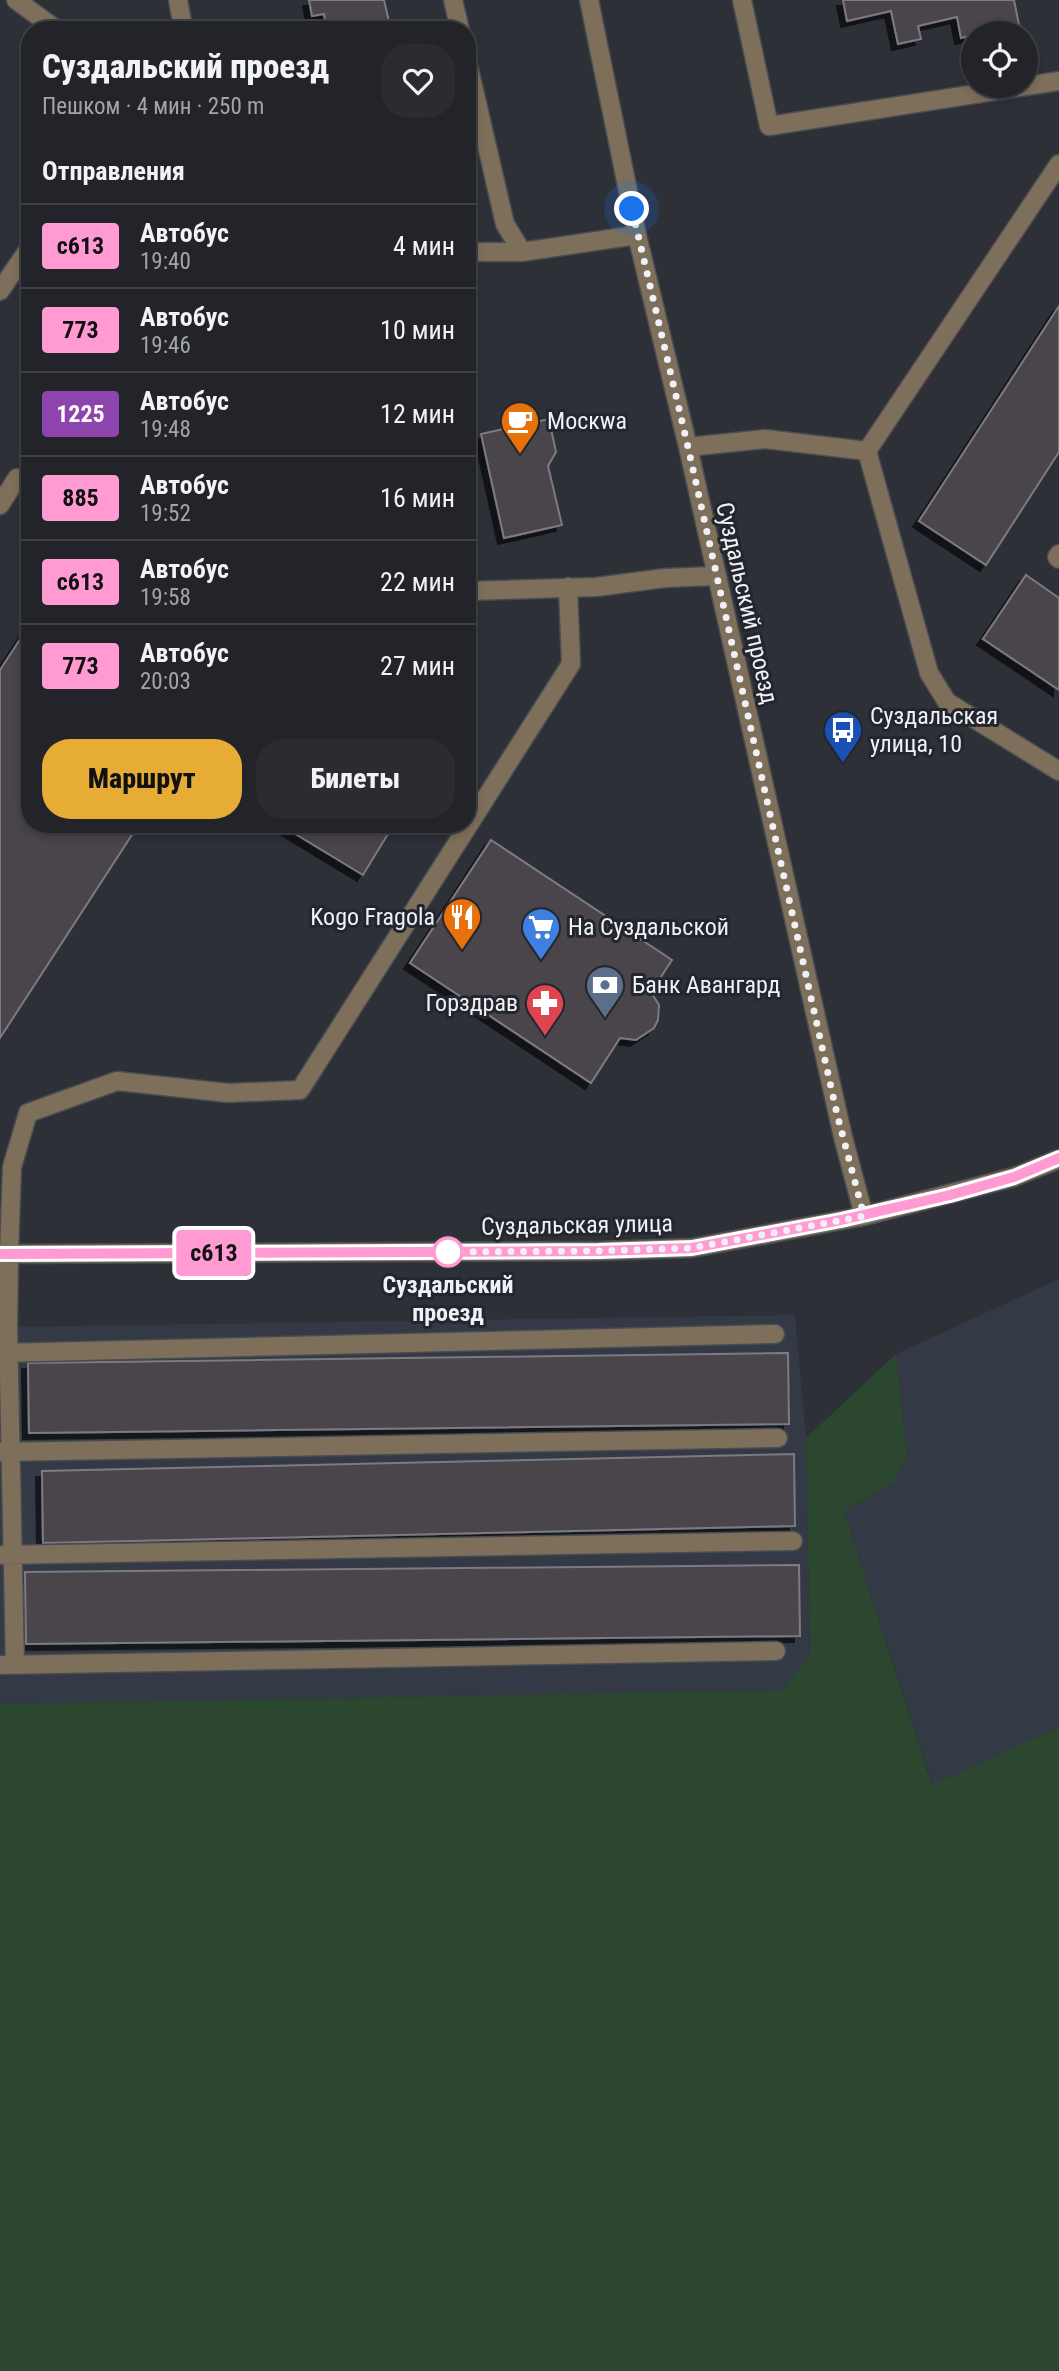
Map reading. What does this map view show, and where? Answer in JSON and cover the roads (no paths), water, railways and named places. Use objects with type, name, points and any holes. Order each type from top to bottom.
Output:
[{"type":"street","points":[[16,0],[45,21]]},
{"type":"street","points":[[178,0],[182,21]]},
{"type":"street","points":[[453,0],[458,21]]},
{"type":"street","name":"Суздальский проезд","points":[[589,0],[637,235],[688,447],[843,1137],[864,1216]]},
{"type":"street","points":[[742,0],[769,126],[1059,81]]},
{"type":"street","points":[[476,99],[505,224],[522,252]]},
{"type":"street","points":[[1059,164],[867,451],[929,673],[947,702],[1059,771]]},
{"type":"street","points":[[476,252],[522,252],[637,235]]},
{"type":"street","points":[[0,291],[21,260]]},
{"type":"street","points":[[688,447],[765,439],[867,451]]},
{"type":"street","points":[[0,505],[17,478],[21,480]]},
{"type":"street","points":[[1059,554],[1059,559]]},
{"type":"street","points":[[476,591],[596,587],[665,578],[715,576]]},
{"type":"street","points":[[476,813],[571,664],[568,587]]},
{"type":"street","points":[[463,833],[300,1090],[228,1093],[117,1081],[28,1113],[12,1167],[5,1254],[7,1665],[776,1651]]},
{"type":"street","name":"Суздальская улица","points":[[5,1254],[599,1251],[692,1248],[864,1216],[1014,1177],[1059,1158]]},
{"type":"street","points":[[5,1353],[775,1334]]},
{"type":"street","points":[[5,1452],[778,1438]]},
{"type":"street","points":[[7,1555],[793,1541]]},
{"type":"place","name":"Москwa","points":[[520,455]]},
{"type":"place","name":"Суздальская улица, 10","points":[[843,764]]},
{"type":"place","name":"Kogo Fragola","points":[[462,951]]},
{"type":"place","name":"На Суздальской","points":[[541,961]]},
{"type":"place","name":"Банк Авангард","points":[[605,1019]]},
{"type":"place","name":"Горздрав","points":[[545,1037]]},
{"type":"place","name":"Суздальский проезд","points":[[448,1252]]}]
